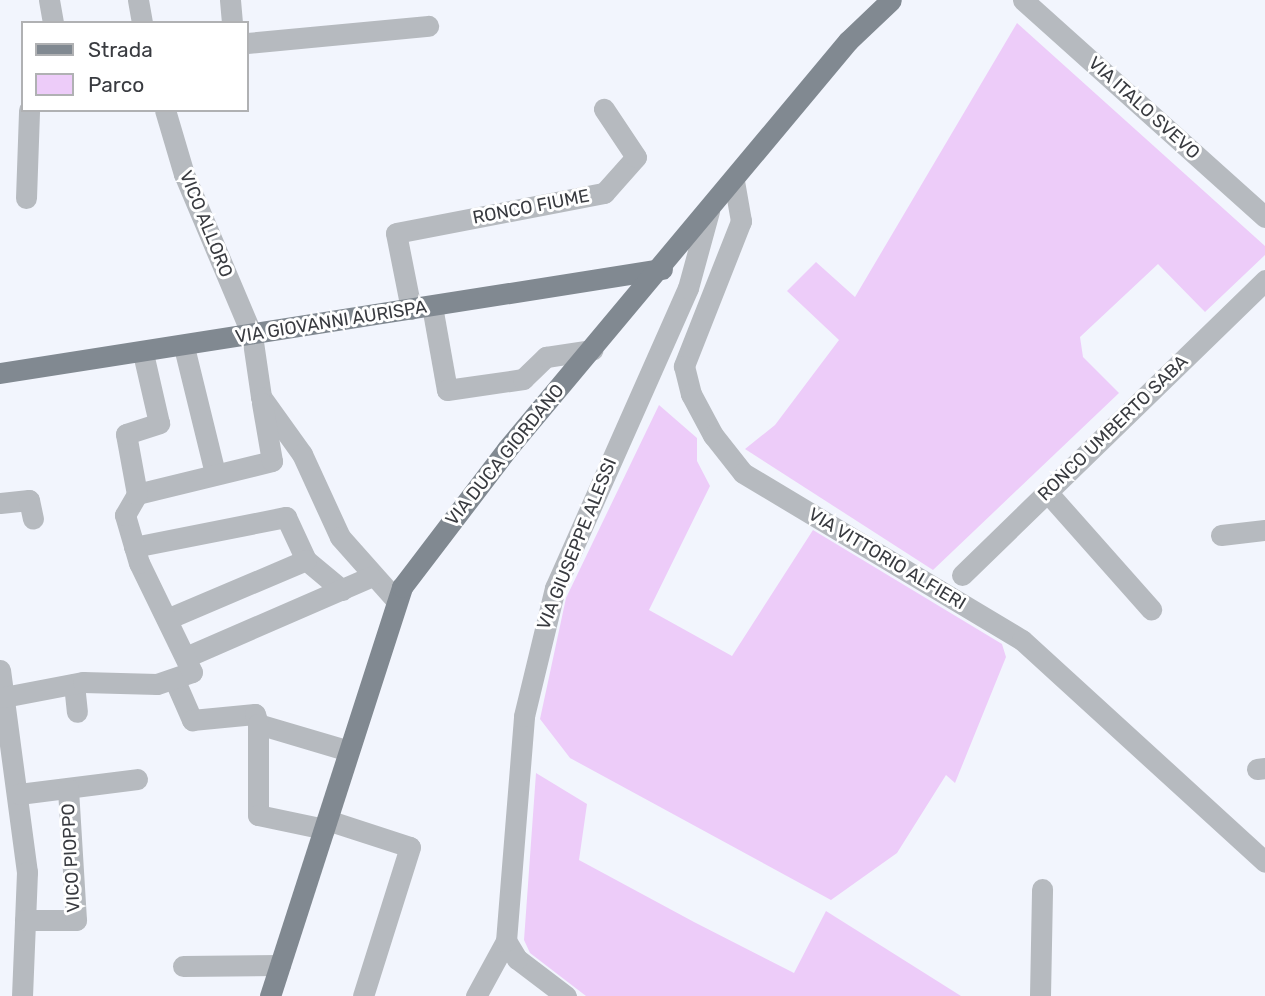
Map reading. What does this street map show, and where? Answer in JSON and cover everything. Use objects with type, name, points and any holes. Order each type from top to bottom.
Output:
[{"type":"main road","name":"VIA DUCA GIORDANO","points":[[270,996],[326,824],[346,750],[396,600],[490,471],[662,269],[848,41],[891,0]]},
{"type":"main road","name":"VIA GIOVANNI AURISPA","points":[[0,373],[184,347],[662,269]]},
{"type":"street","points":[[49,0],[52,21]]},
{"type":"street","points":[[138,0],[142,21]]},
{"type":"street","points":[[230,0],[232,21]]},
{"type":"street","name":"VIA ITALO SVEVO","points":[[1023,0],[1265,216]]},
{"type":"street","points":[[248,43],[428,26]]},
{"type":"street","name":"RONCO FIUME","points":[[421,308],[396,233],[604,193],[636,158],[604,109]]},
{"type":"street","points":[[26,198],[29,112]]},
{"type":"street","name":"VICO ALLORO","points":[[166,112],[184,174],[252,335],[272,461],[215,474]]},
{"type":"street","name":"VIA VITTORIO ALFIERI","points":[[734,181],[741,220],[684,366],[691,394],[713,435],[743,473],[1022,640],[1265,862]]},
{"type":"street","name":"VIA GIUSEPPE ALESSI","points":[[506,941],[524,716],[540,631],[688,288],[709,211]]},
{"type":"street","points":[[662,269],[674,271],[688,288]]},
{"type":"street","name":"RONCO UMBERTO SABA","points":[[962,575],[1265,280]]},
{"type":"street","points":[[421,308],[447,390],[523,379],[546,357],[592,350]]},
{"type":"street","points":[[137,494],[215,474],[184,347]]},
{"type":"street","points":[[4,697],[74,684],[175,681],[192,671],[136,555],[125,515],[137,494],[126,434],[159,422],[143,353]]},
{"type":"street","points":[[261,397],[302,454],[340,537],[370,577],[396,600]]},
{"type":"street","points":[[1047,492],[1151,609]]},
{"type":"street","points":[[0,503],[29,499],[33,519]]},
{"type":"street","points":[[136,555],[286,517],[296,563],[342,590]]},
{"type":"street","points":[[1221,535],[1265,530]]},
{"type":"street","points":[[167,619],[296,563]]},
{"type":"street","points":[[186,657],[303,603],[370,577]]},
{"type":"street","points":[[0,670],[19,794],[25,920],[22,996]]},
{"type":"street","points":[[175,681],[192,720],[255,714],[258,724],[258,815],[326,824],[412,842],[363,996]]},
{"type":"street","points":[[74,684],[77,712]]},
{"type":"street","points":[[258,724],[346,750]]},
{"type":"street","points":[[19,794],[136,779]]},
{"type":"street","name":"VICO PIOPPO","points":[[25,920],[76,920],[68,788]]},
{"type":"street","points":[[1040,996],[1042,889]]},
{"type":"street","points":[[476,996],[506,941],[517,959],[566,996]]},
{"type":"street","points":[[183,966],[280,965]]},
{"type":"green space","points":[[1017,23],[1265,246],[1265,255],[1205,312],[1158,264],[1080,337],[1083,357],[1119,393],[933,570],[745,449],[775,425],[839,340],[787,291],[816,262],[855,297]]},
{"type":"green space","points":[[659,405],[697,438],[697,461],[710,486],[649,610],[732,656],[813,530],[1002,644],[1006,657],[955,783],[946,775],[897,853],[831,900],[570,758],[540,719],[566,598]]},
{"type":"green space","points":[[536,773],[587,804],[579,860],[694,922],[794,973],[826,911],[961,996],[586,996],[530,953],[524,940]]}]
